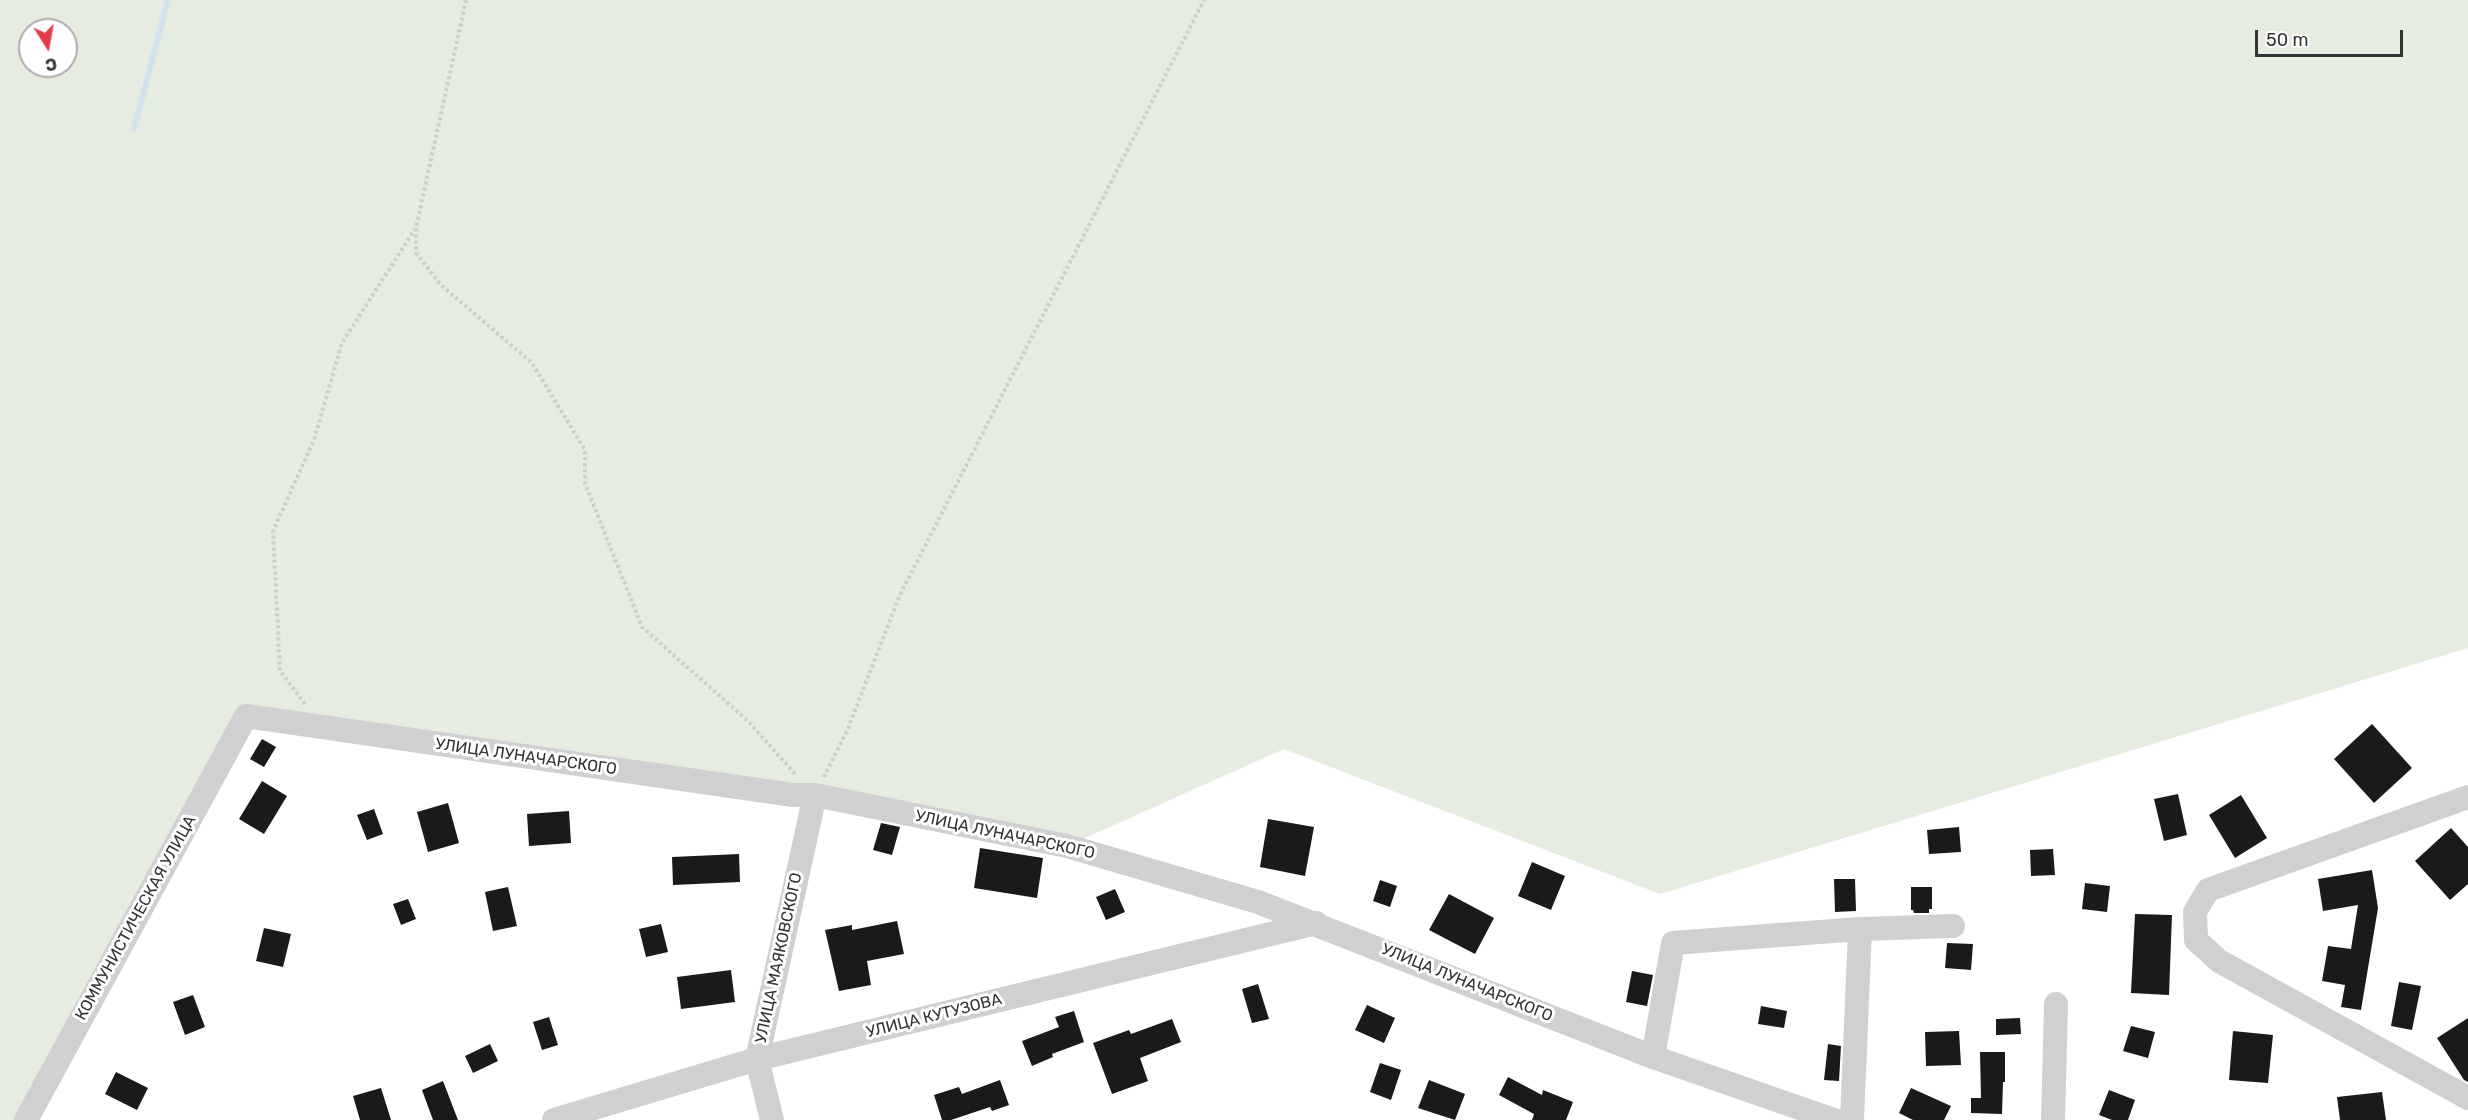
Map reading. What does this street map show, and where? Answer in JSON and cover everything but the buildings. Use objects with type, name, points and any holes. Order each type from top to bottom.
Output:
[{"type":"street","name":"УЛИЦА ЛУНАЧАРСКОГО","points":[[246,717],[793,795],[815,795],[1067,846],[1258,902],[1653,1057],[1834,1120]]},
{"type":"street","name":"КОММУНИСТИЧЕСКАЯ УЛИЦА","points":[[26,1120],[246,717]]},
{"type":"street","name":"УЛИЦА МАЯКОВСКОГО","points":[[772,1120],[757,1059],[815,795]]},
{"type":"street","points":[[2468,797],[2208,890],[2196,912],[2196,940],[2219,961],[2468,1098]]},
{"type":"street","name":"УЛИЦА КУТУЗОВА","points":[[554,1120],[757,1059],[1316,923]]},
{"type":"street","points":[[1653,1057],[1673,943],[1860,928],[1953,926]]},
{"type":"street","points":[[1852,1120],[1860,928]]},
{"type":"street","points":[[2053,1120],[2056,1004]]},
{"type":"path","points":[[466,0],[416,228],[416,252],[441,285],[532,363],[585,450],[585,483],[642,627],[748,722],[815,795],[847,731],[899,597],[1204,0]]},
{"type":"path","points":[[322,728],[280,671],[273,531],[314,440],[342,343],[416,228]]},
{"type":"shaded area","points":[[0,0],[2468,0],[2468,648],[1660,894],[1284,749],[1067,846],[246,717],[26,1120],[0,1120]]},
{"type":"waterway","points":[[134,129],[168,0]]}]
